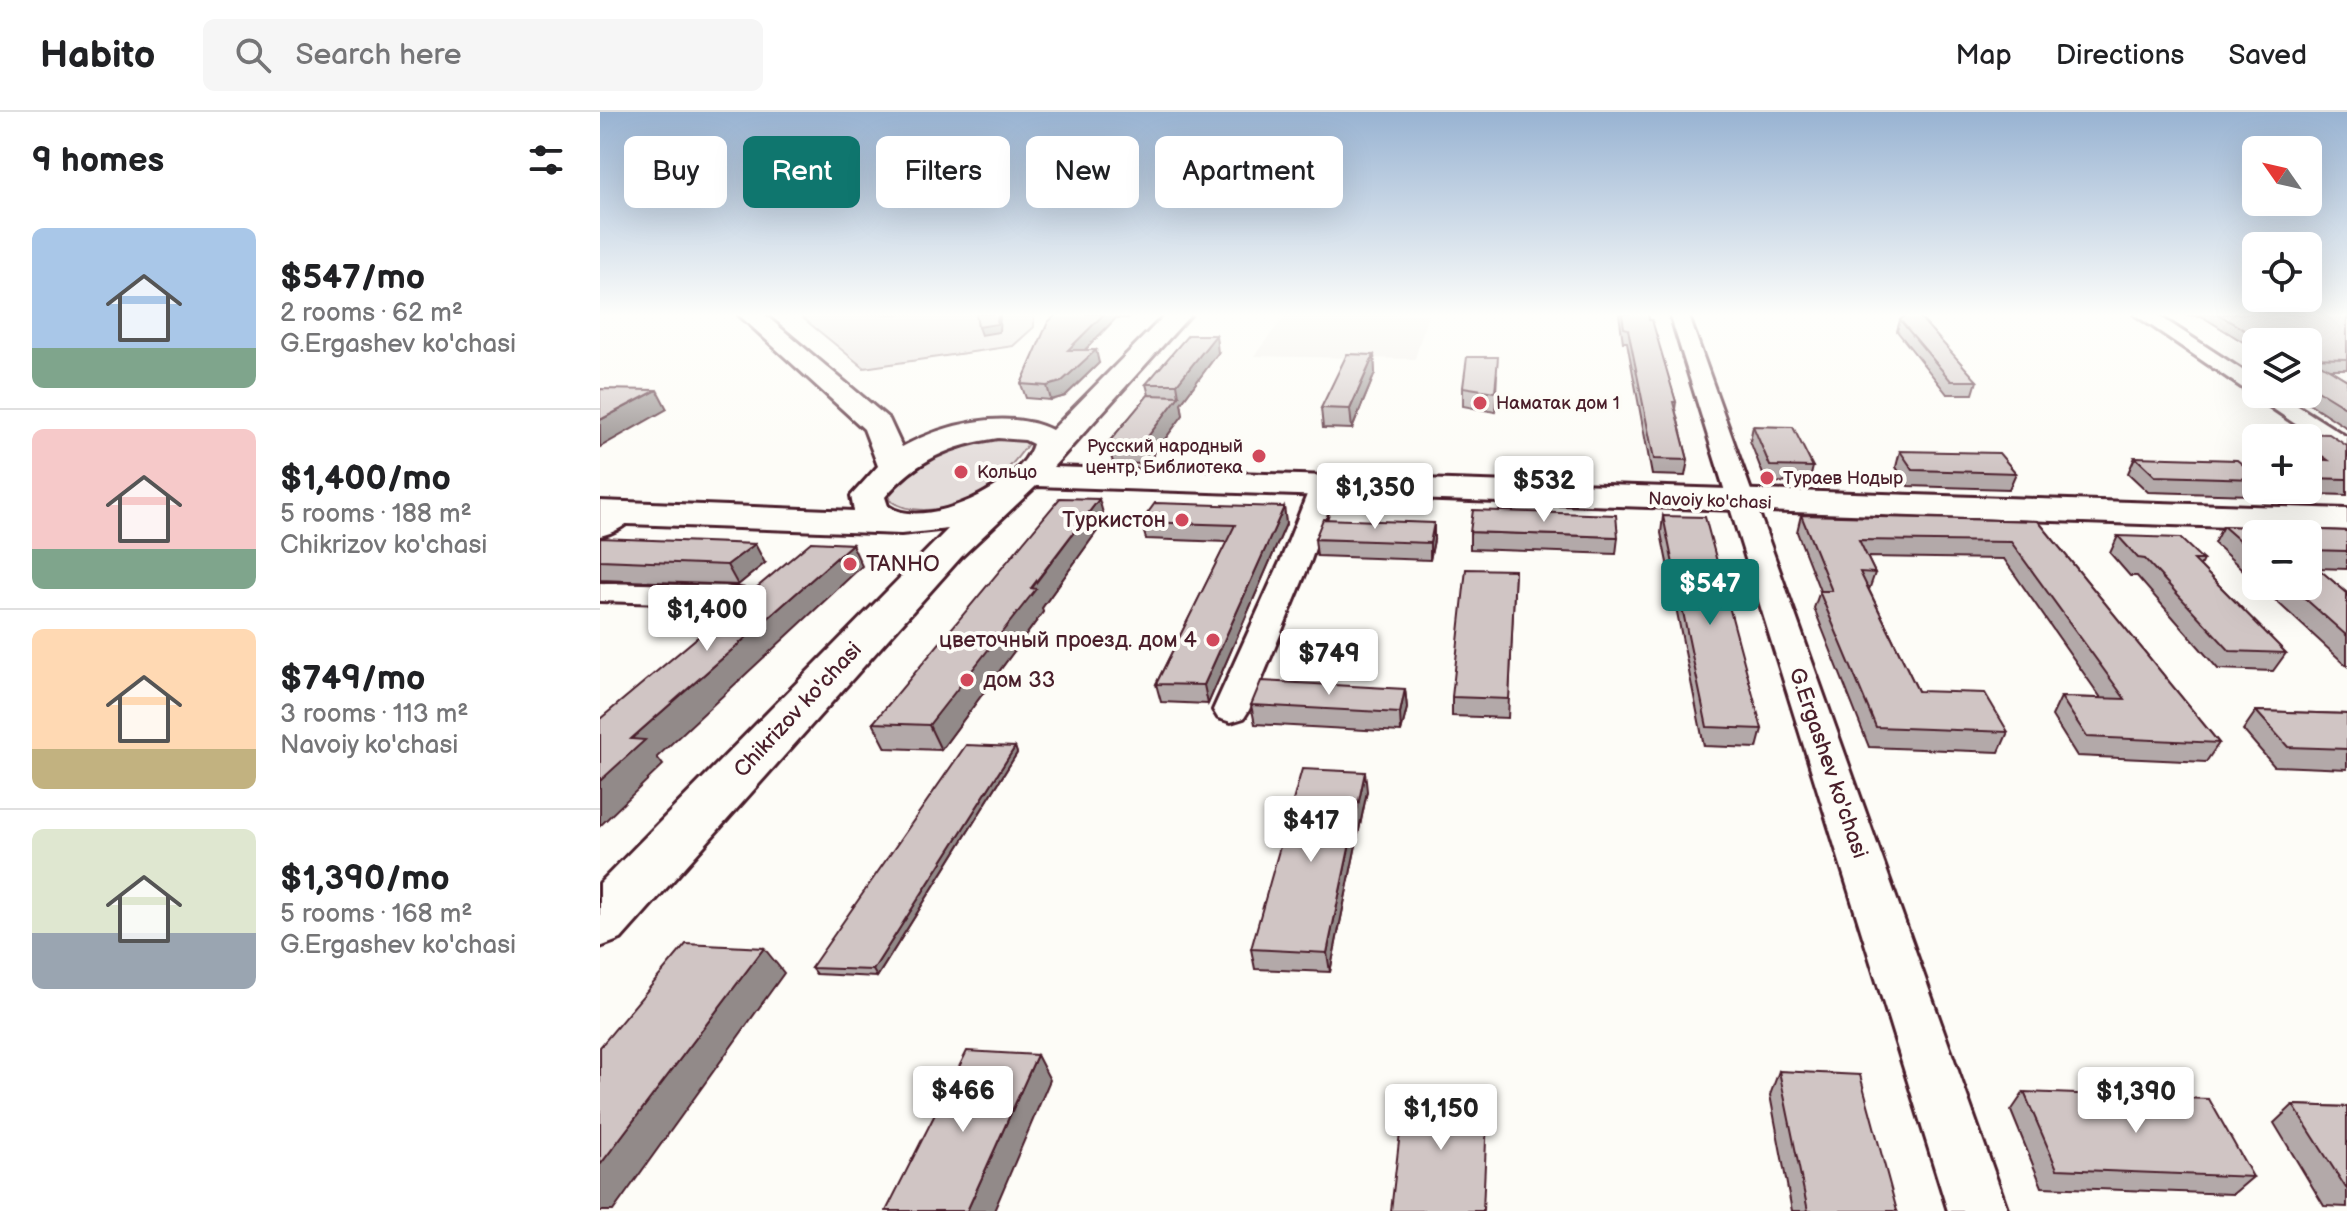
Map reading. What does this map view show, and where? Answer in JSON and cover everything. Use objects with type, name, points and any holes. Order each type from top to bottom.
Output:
[{"type":"main road","points":[[809,365],[878,425],[949,436]]},
{"type":"main road","points":[[1037,464],[1129,365]]},
{"type":"main road","points":[[948,549],[942,539],[925,530],[873,515],[867,507],[868,496],[885,476],[922,447],[949,436],[998,429],[1095,401]]},
{"type":"main road","points":[[878,425],[885,476]]},
{"type":"main road","points":[[998,429],[1029,431],[1045,437],[1049,443],[1037,464]]},
{"type":"main road","name":"Navoiy ko'chasi","points":[[1037,464],[1323,487],[2347,520]]},
{"type":"main road","name":"Chikrizov ko'chasi","points":[[600,922],[948,549],[1037,464]]},
{"type":"main road","points":[[761,517],[801,509],[885,476]]},
{"type":"main road","points":[[608,517],[761,517],[896,523],[940,520],[1000,501]]},
{"type":"street","name":"G.Ergashev ko'chasi","points":[[1696,365],[1978,1211]]},
{"type":"street","points":[[2221,365],[2242,379]]},
{"type":"street","points":[[2286,408],[2347,448]]},
{"type":"street","points":[[1231,710],[1296,560],[1323,487]]},
{"type":"street","points":[[600,592],[725,595],[743,599],[744,608],[696,646]]},
{"type":"shaded area","points":[[967,436],[1021,437],[1028,444],[990,486],[963,503],[924,510],[899,506],[889,500],[891,490],[943,446]]},
{"type":"building","points":[[1029,365],[1079,365],[1061,382],[1047,386],[1021,384]]},
{"type":"building","points":[[1162,365],[1192,365],[1177,384],[1146,384]]},
{"type":"building","points":[[1342,365],[1369,365],[1350,409],[1321,408]]},
{"type":"building","points":[[1466,365],[1497,365],[1495,392],[1463,387]]},
{"type":"building","points":[[1635,365],[1665,365],[1688,460],[1654,459]]},
{"type":"building","points":[[1938,365],[1963,365],[1977,381],[1951,381]]},
{"type":"building","points":[[2322,365],[2347,380],[2347,408],[2322,393]]},
{"type":"building","points":[[600,389],[657,390],[600,420]]},
{"type":"building","points":[[1148,395],[1179,396],[1142,444],[1108,443]]},
{"type":"building","points":[[1753,426],[1793,427],[1813,467],[1770,466]]},
{"type":"building","points":[[2322,434],[2329,434],[2347,446],[2347,479],[2322,478],[2322,460],[2328,460],[2322,456]]},
{"type":"building","points":[[1900,451],[1999,453],[2016,473],[1913,470]]},
{"type":"building","points":[[2135,457],[2237,460],[2242,464],[2242,479],[2155,476]]},
{"type":"building","points":[[1060,498],[1099,499],[1031,588],[1036,589],[929,725],[873,723]]},
{"type":"building","points":[[1155,503],[1284,507],[1204,685],[1156,684],[1235,525],[1141,522]]},
{"type":"building","points":[[1473,510],[1616,515],[1618,537],[1470,532]]},
{"type":"building","points":[[1801,515],[2038,521],[2219,743],[2087,737],[2061,697],[2125,699],[2011,542],[1859,540],[1875,573],[1860,572],[1918,691],[1985,693],[2008,732],[1876,727],[1819,591],[1832,591]]},
{"type":"building","points":[[1663,516],[1705,517],[1762,729],[1707,727]]},
{"type":"building","points":[[1323,519],[1434,523],[1430,543],[1315,539]]},
{"type":"building","points":[[2223,526],[2242,527],[2242,543]]},
{"type":"building","points":[[2322,530],[2347,531],[2347,551],[2322,550]]},
{"type":"building","points":[[2118,536],[2180,538],[2203,560],[2194,560],[2286,653],[2230,651],[2145,559],[2138,558]]},
{"type":"building","points":[[600,538],[755,544],[727,565],[600,560]]},
{"type":"building","points":[[811,542],[852,544],[631,739],[645,740],[600,781],[600,719]]},
{"type":"building","points":[[1466,569],[1515,570],[1509,699],[1452,697]]},
{"type":"building","points":[[2322,572],[2347,593],[2347,636],[2307,600],[2322,600]]},
{"type":"building","points":[[1261,681],[1405,689],[1400,713],[1251,705]]},
{"type":"building","points":[[2256,711],[2347,714],[2347,749],[2288,747]]},
{"type":"building","points":[[966,745],[1015,747],[873,970],[811,968]]},
{"type":"building","points":[[1302,769],[1365,772],[1327,953],[1251,949]]},
{"type":"building","points":[[686,944],[764,948],[600,1165],[600,1047]]},
{"type":"building","points":[[967,1051],[1037,1055],[967,1211],[886,1211]]},
{"type":"building","points":[[1779,1071],[1860,1075],[1897,1211],[1808,1211]]},
{"type":"building","points":[[1405,1089],[1488,1093],[1483,1211],[1391,1211]]},
{"type":"building","points":[[2024,1092],[2209,1099],[2253,1177],[2057,1169]]},
{"type":"building","points":[[2293,1105],[2347,1107],[2347,1188],[2346,1188]]},
{"type":"place","name":"Наматак дом 1","points":[[1480,403]]},
{"type":"place","name":"Русский народный центр, Библиотека","points":[[1259,456]]},
{"type":"place","name":"Кольцо","points":[[961,472]]},
{"type":"place","name":"Тураев Нодыр","points":[[1767,478]]},
{"type":"place","name":"Туркистон","points":[[1182,520]]},
{"type":"place","name":"TANHO","points":[[850,564]]},
{"type":"place","name":"цветочный проезд. дом 4","points":[[1213,640]]},
{"type":"place","name":"дом 33","points":[[967,680]]}]
